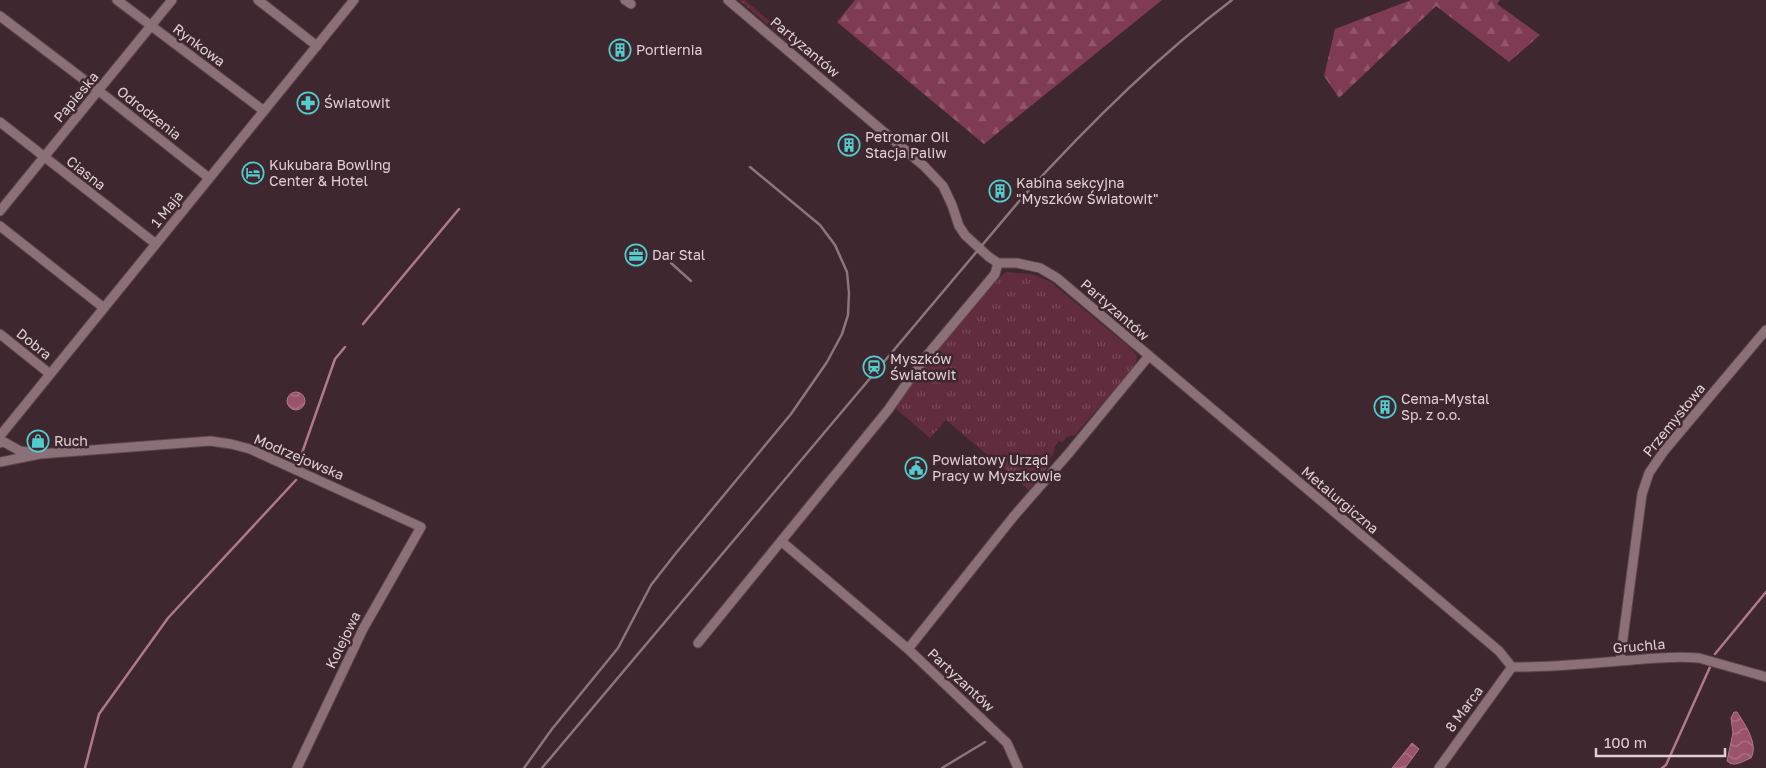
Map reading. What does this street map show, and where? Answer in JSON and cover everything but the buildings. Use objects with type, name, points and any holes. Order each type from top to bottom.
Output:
[{"type":"street","name":"Rynkowa","points":[[117,0],[264,111]]},
{"type":"street","name":"Papieska","points":[[0,211],[172,0]]},
{"type":"street","points":[[258,0],[317,46]]},
{"type":"street","name":"1 Maja","points":[[0,436],[354,0]]},
{"type":"street","name":"Partyzantów","points":[[728,0],[924,166],[943,186],[959,226],[965,235],[989,257],[998,263],[1017,263],[1040,268],[1057,278],[1148,357],[1014,516],[908,649],[1007,743],[1018,768]]},
{"type":"street","name":"Odrodzenia","points":[[0,16],[209,178]]},
{"type":"street","name":"Ciasna","points":[[0,122],[156,244]]},
{"type":"street","points":[[0,226],[104,308]]},
{"type":"street","points":[[698,642],[888,410],[924,359],[995,274],[998,263]]},
{"type":"street","name":"Przemysłowa","points":[[1620,661],[1637,522],[1645,483],[1654,464],[1664,451],[1766,330]]},
{"type":"street","name":"Dobra","points":[[0,334],[50,374]]},
{"type":"street","name":"Metalurgiczna","points":[[1148,357],[1499,651],[1512,667]]},
{"type":"street","name":"Modrzejowska","points":[[0,443],[4,442],[20,451],[40,454]]},
{"type":"street","name":"Modrzejowska","points":[[2,460],[40,454],[210,442],[231,444],[250,449],[421,527]]},
{"type":"street","name":"Kolejowa","points":[[297,768],[363,629],[421,527]]},
{"type":"street","points":[[781,541],[908,649]]},
{"type":"street","name":"Gruchla","points":[[1512,667],[1548,667],[1676,656],[1699,658],[1766,678]]},
{"type":"street","name":"8 Marca","points":[[1438,768],[1512,667]]},
{"type":"green space","points":[[739,0],[745,0],[799,47],[800,50],[797,50]]},
{"type":"green space","points":[[855,0],[1162,0],[984,144],[837,22]]},
{"type":"green space","points":[[1411,0],[1500,0],[1497,4],[1540,35],[1509,62],[1436,6],[1339,98],[1324,76],[1335,29]]},
{"type":"green space","points":[[1006,272],[1032,274],[1051,282],[1134,351],[1137,356],[1136,364],[1075,435],[1067,437],[1062,443],[1059,441],[1054,448],[1050,465],[1029,490],[946,420],[930,438],[895,408],[927,361]]},
{"type":"water","points":[[296,392],[304,397],[305,401],[300,409],[296,410],[288,405],[287,401],[292,393]]},
{"type":"water","points":[[1734,712],[1737,712],[1747,728],[1753,746],[1751,758],[1736,764],[1727,761],[1733,733],[1731,718]]},
{"type":"water","points":[[1412,743],[1419,749],[1405,768],[1392,768]]},
{"type":"waterway","points":[[363,324],[459,209]]},
{"type":"waterway","points":[[302,453],[335,359],[345,347]]},
{"type":"waterway","points":[[85,768],[99,714],[168,618],[296,480]]},
{"type":"waterway","points":[[1715,654],[1766,592]]},
{"type":"waterway","points":[[1662,768],[1666,765],[1710,667]]},
{"type":"railway","points":[[542,768],[1021,199],[1070,146],[1148,70],[1232,0]]},
{"type":"railway","points":[[524,768],[552,729],[618,648],[651,585],[791,414],[827,362],[842,334],[848,315],[849,293],[847,272],[835,245],[820,225],[750,167]]},
{"type":"railway","points":[[671,263],[691,281]]},
{"type":"railway","points":[[942,768],[985,742]]},
{"type":"place","name":"Portiernia","points":[[620,50]]},
{"type":"place","name":"Światowit","points":[[308,103]]},
{"type":"place","name":"Petromar Oil Stacja Paliw","points":[[849,145]]},
{"type":"place","name":"Kukubara Bowling Center & Hotel","points":[[253,173]]},
{"type":"place","name":"Kabina sekcyjna \"Myszków Światowit\"","points":[[1000,191]]},
{"type":"place","name":"Dar Stal","points":[[636,255]]},
{"type":"place","name":"Myszków Światowit","points":[[874,367]]},
{"type":"place","name":"Cema-Mystal Sp. z o.o.","points":[[1385,407]]},
{"type":"place","name":"Ruch","points":[[38,441]]},
{"type":"place","name":"Powiatowy Urząd Pracy w Myszkowie","points":[[916,468]]}]
